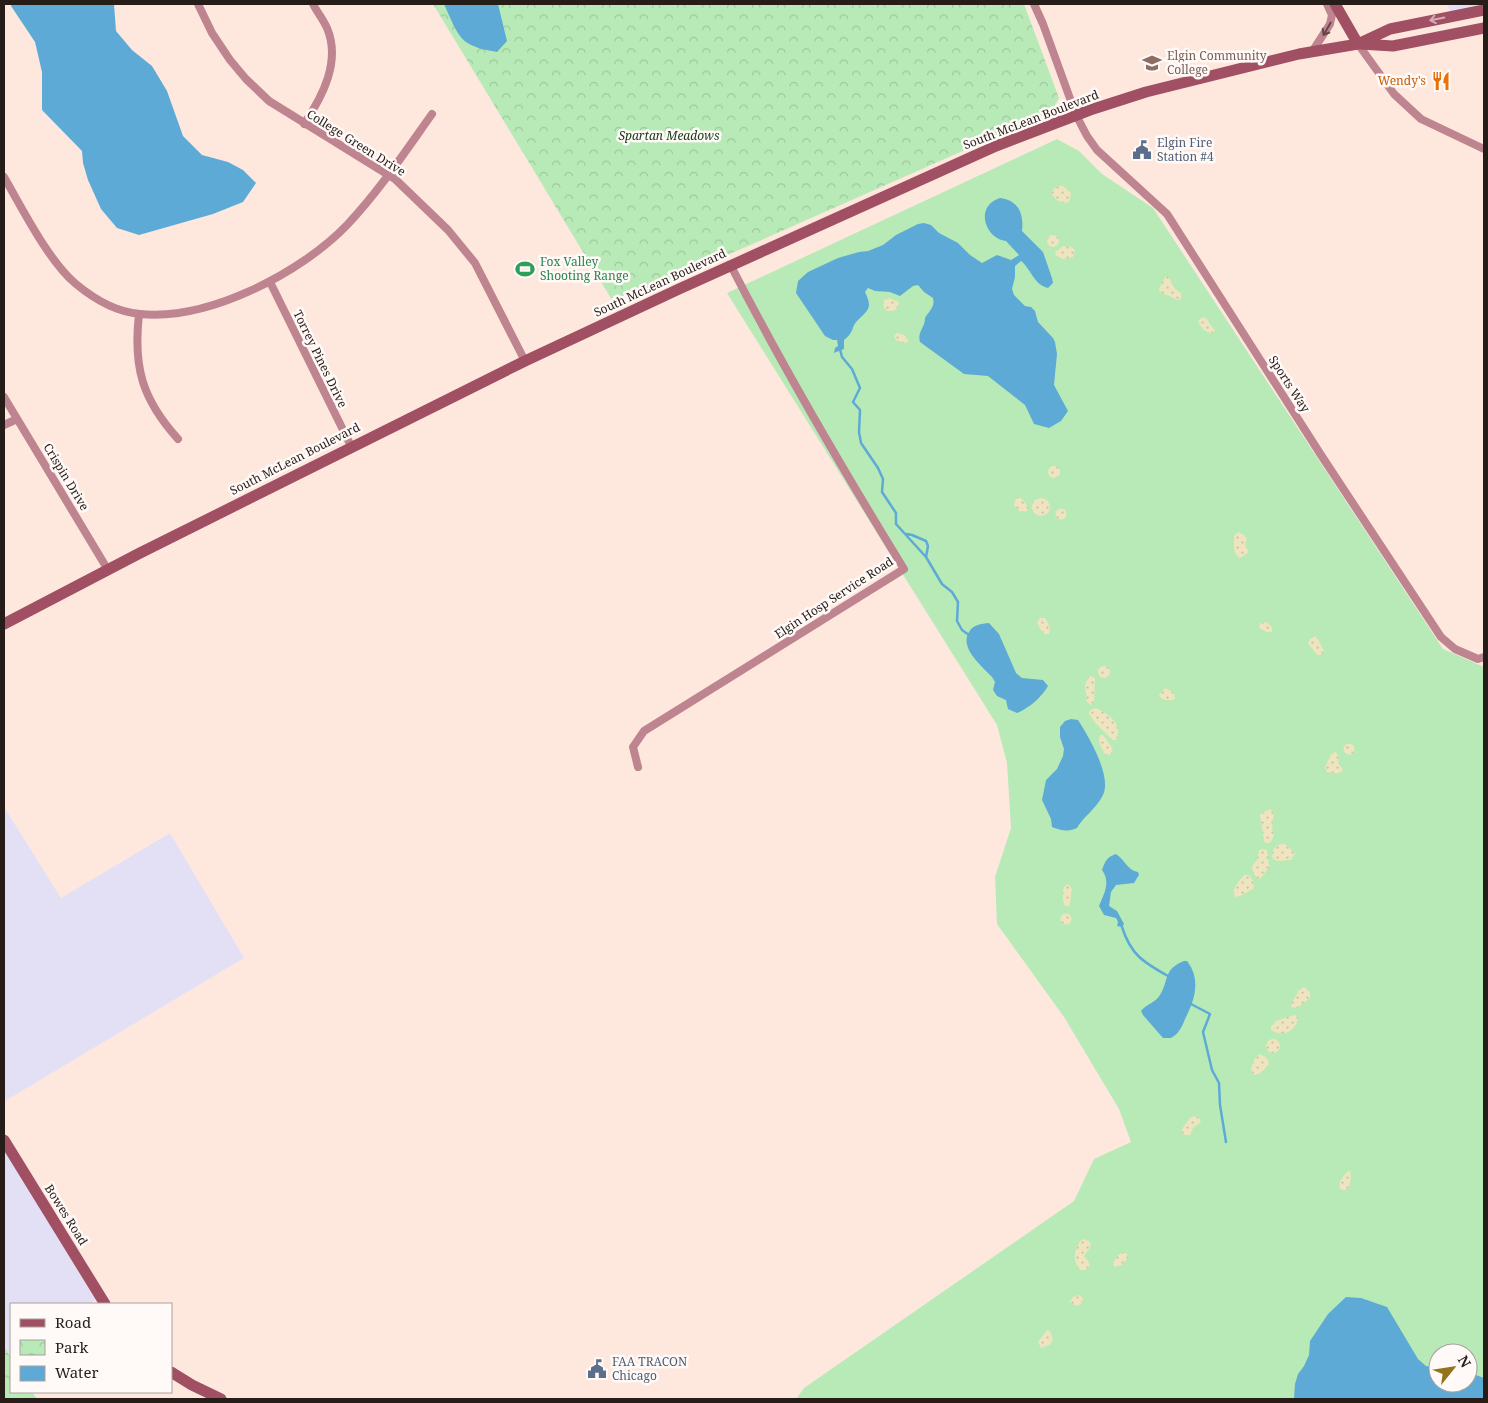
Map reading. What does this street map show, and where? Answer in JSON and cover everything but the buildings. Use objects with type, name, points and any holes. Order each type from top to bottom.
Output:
[{"type":"main road","points":[[1335,4],[1358,44]]},
{"type":"main road","name":"South McLean Boulevard","points":[[1358,44],[1390,29],[1484,10]]},
{"type":"main road","name":"South McLean Boulevard","points":[[4,624],[351,446],[525,361],[996,146],[1076,115],[1146,92],[1312,52],[1358,44],[1393,46],[1484,28]]},
{"type":"main road","name":"Bowes Road","points":[[4,1140],[104,1303]]},
{"type":"main road","points":[[172,1373],[221,1399]]},
{"type":"street","name":"College Green Drive","points":[[198,4],[212,33],[230,60],[246,79],[269,101],[389,175],[445,226],[475,263],[525,361]]},
{"type":"street","points":[[304,124],[325,87],[331,63],[331,47],[328,33],[313,4]]},
{"type":"street","name":"Sports Way","points":[[1034,4],[1076,115],[1097,150],[1167,214],[1440,637],[1456,649],[1478,659],[1484,657]]},
{"type":"street","points":[[1312,52],[1330,24],[1332,15],[1327,4]]},
{"type":"street","points":[[1358,44],[1394,94],[1421,119],[1484,149]]},
{"type":"street","points":[[4,178],[40,238],[59,266],[74,283],[111,306],[139,314],[171,314],[225,301],[270,282],[336,236],[366,204],[389,175],[432,114]]},
{"type":"street","name":"Elgin Hosp Service Road","points":[[638,767],[633,747],[644,732],[904,569],[854,488],[731,266]]},
{"type":"street","name":"Torrey Pines Drive","points":[[270,282],[351,446]]},
{"type":"street","points":[[139,314],[136,347],[143,382],[164,424],[178,439]]},
{"type":"street","name":"Crispin Drive","points":[[4,397],[108,570]]},
{"type":"street","points":[[4,425],[17,419]]},
{"type":"shaded area","points":[[1446,4],[1484,4],[1484,6],[1452,13]]},
{"type":"shaded area","points":[[4,807],[61,898],[170,833],[244,958],[5,1101]]},
{"type":"shaded area","points":[[4,1148],[96,1300],[90,1303],[10,1303],[10,1353],[8,1354],[4,1346]]},
{"type":"green space","name":"Spartan Meadows","points":[[433,4],[1024,4],[1059,98],[1051,112],[662,284],[612,300]]},
{"type":"green space","points":[[1057,139],[1079,151],[1102,174],[1153,208],[1443,649],[1482,666],[1484,665],[1484,1399],[796,1399],[804,1388],[1074,1201],[1094,1159],[1131,1142],[1119,1109],[1064,1017],[997,924],[995,877],[1011,828],[1007,763],[997,725],[727,293]]},
{"type":"green space","points":[[4,1346],[10,1356],[10,1393],[33,1393],[37,1399],[4,1399]]},
{"type":"sand","points":[[1057,186],[1063,186],[1071,193],[1070,200],[1067,203],[1058,200],[1052,195],[1051,192]]},
{"type":"sand","points":[[1051,235],[1055,235],[1059,241],[1055,247],[1051,247],[1047,243],[1047,239]]},
{"type":"sand","points":[[1063,246],[1072,247],[1075,250],[1073,257],[1063,259],[1056,256],[1055,252]]},
{"type":"sand","points":[[1168,276],[1175,289],[1181,293],[1181,299],[1178,300],[1160,292],[1159,289],[1165,277]]},
{"type":"sand","points":[[889,298],[899,302],[897,309],[893,311],[888,311],[884,308],[883,301]]},
{"type":"sand","points":[[1202,317],[1206,318],[1215,331],[1213,333],[1204,330],[1200,326],[1198,321]]},
{"type":"sand","points":[[897,333],[904,335],[908,342],[904,343],[896,340],[894,336]]},
{"type":"sand","points":[[1052,466],[1056,466],[1060,472],[1056,478],[1052,478],[1048,474],[1048,470]]},
{"type":"sand","points":[[1019,497],[1028,507],[1028,510],[1025,512],[1019,511],[1014,505],[1016,498]]},
{"type":"sand","points":[[1041,498],[1047,501],[1050,507],[1047,513],[1041,516],[1035,513],[1032,507],[1035,501]]},
{"type":"sand","points":[[1061,508],[1067,514],[1061,520],[1055,514]]},
{"type":"sand","points":[[1238,532],[1247,539],[1245,545],[1249,552],[1239,558],[1234,551],[1234,536]]},
{"type":"sand","points":[[1040,618],[1045,618],[1050,627],[1049,634],[1045,634],[1040,629],[1037,622]]},
{"type":"sand","points":[[1266,622],[1272,627],[1272,632],[1259,628],[1260,623]]},
{"type":"sand","points":[[1316,636],[1324,651],[1320,655],[1317,655],[1308,643],[1310,639]]},
{"type":"sand","points":[[1102,666],[1106,666],[1110,672],[1106,678],[1102,678],[1098,674],[1098,670]]},
{"type":"sand","points":[[1088,677],[1095,678],[1094,702],[1091,705],[1087,702],[1085,686]]},
{"type":"sand","points":[[1165,688],[1173,692],[1175,698],[1173,700],[1164,700],[1160,697],[1159,695]]},
{"type":"sand","points":[[1096,708],[1110,716],[1116,724],[1118,728],[1117,740],[1113,740],[1091,717],[1090,710]]},
{"type":"sand","points":[[1100,735],[1103,735],[1113,749],[1110,755],[1105,754],[1101,747]]},
{"type":"sand","points":[[1349,743],[1355,749],[1349,755],[1343,749]]},
{"type":"sand","points":[[1335,751],[1339,757],[1338,763],[1343,770],[1338,773],[1327,772],[1325,767]]},
{"type":"sand","points":[[1270,809],[1274,813],[1272,826],[1274,836],[1270,843],[1266,843],[1264,841],[1260,814]]},
{"type":"sand","points":[[1285,844],[1295,853],[1291,860],[1278,861],[1273,859],[1274,849]]},
{"type":"sand","points":[[1261,849],[1267,850],[1269,867],[1261,878],[1258,879],[1253,873],[1252,866],[1257,860]]},
{"type":"sand","points":[[1244,875],[1249,875],[1252,878],[1254,883],[1253,889],[1235,897],[1235,888]]},
{"type":"sand","points":[[1068,884],[1072,889],[1068,907],[1063,904],[1063,890]]},
{"type":"sand","points":[[1066,913],[1072,919],[1066,925],[1060,919]]},
{"type":"sand","points":[[1304,987],[1310,992],[1310,998],[1297,1008],[1291,1007],[1298,991]]},
{"type":"sand","points":[[1294,1015],[1298,1017],[1297,1022],[1289,1032],[1280,1033],[1271,1030],[1276,1021]]},
{"type":"sand","points":[[1273,1039],[1278,1041],[1280,1046],[1278,1051],[1273,1053],[1268,1051],[1266,1046],[1268,1041]]},
{"type":"sand","points":[[1260,1054],[1267,1058],[1269,1064],[1261,1073],[1254,1075],[1251,1071],[1252,1066]]},
{"type":"sand","points":[[1194,1116],[1199,1118],[1201,1122],[1193,1128],[1190,1135],[1185,1135],[1182,1133],[1182,1129],[1190,1118]]},
{"type":"sand","points":[[1350,1171],[1351,1175],[1348,1189],[1340,1189],[1340,1181]]},
{"type":"sand","points":[[1085,1239],[1090,1242],[1090,1249],[1084,1256],[1090,1265],[1085,1270],[1080,1270],[1076,1263],[1075,1252],[1080,1241]]},
{"type":"sand","points":[[1123,1252],[1127,1254],[1128,1258],[1122,1265],[1115,1267],[1113,1264],[1115,1260]]},
{"type":"sand","points":[[1080,1295],[1083,1299],[1082,1304],[1076,1306],[1070,1302],[1073,1297]]},
{"type":"sand","points":[[1047,1330],[1050,1331],[1053,1339],[1051,1344],[1041,1348],[1038,1342]]},
{"type":"water","points":[[12,4],[114,4],[116,31],[132,50],[152,66],[167,91],[183,136],[202,155],[228,162],[243,170],[256,183],[243,202],[213,214],[139,235],[117,228],[101,209],[88,180],[82,151],[42,110],[42,72],[35,42],[11,6]]},
{"type":"water","points":[[444,4],[498,4],[507,41],[497,52],[484,50],[467,43],[457,32]]},
{"type":"water","points":[[1000,198],[1012,202],[1019,209],[1022,219],[1022,231],[1043,252],[1052,278],[1053,283],[1048,288],[1039,284],[1021,261],[1015,266],[1012,289],[1014,295],[1025,306],[1031,307],[1035,311],[1038,322],[1055,342],[1057,354],[1054,385],[1068,411],[1061,421],[1049,428],[1034,424],[1025,405],[988,376],[964,374],[920,342],[919,339],[925,318],[932,308],[933,298],[918,285],[913,286],[900,296],[868,288],[865,292],[869,302],[868,308],[844,340],[844,349],[834,353],[835,348],[838,346],[837,340],[825,336],[796,293],[798,281],[808,272],[838,258],[868,251],[883,245],[896,235],[924,223],[931,225],[939,233],[958,243],[970,255],[982,263],[997,255],[1011,260],[1019,255],[1006,241],[993,235],[985,222],[987,208],[992,202]]},
{"type":"water","points":[[989,623],[999,634],[1016,673],[1022,678],[1043,680],[1048,686],[1034,702],[1017,713],[1008,709],[1006,700],[997,696],[993,690],[995,682],[973,656],[967,644],[969,632],[973,627]]},
{"type":"water","points":[[1071,719],[1078,720],[1093,746],[1102,767],[1105,787],[1100,800],[1077,828],[1065,831],[1052,827],[1051,819],[1042,800],[1046,780],[1057,769],[1063,756],[1064,749],[1060,737],[1060,727],[1065,721]]},
{"type":"water","points":[[1116,854],[1131,869],[1138,872],[1139,875],[1134,883],[1116,885],[1111,892],[1109,906],[1117,911],[1124,924],[1122,927],[1117,926],[1116,918],[1104,915],[1099,906],[1106,884],[1105,874],[1102,870],[1110,856]]},
{"type":"water","points":[[1187,961],[1194,975],[1194,996],[1179,1032],[1171,1038],[1163,1038],[1141,1011],[1156,1000],[1163,990],[1170,972],[1177,964]]},
{"type":"water","points":[[1346,1297],[1361,1298],[1387,1307],[1418,1359],[1428,1366],[1428,1393],[1478,1393],[1478,1376],[1484,1378],[1484,1399],[1294,1399],[1295,1384],[1298,1374],[1309,1355],[1310,1341],[1328,1314]]},
{"type":"waterway","points":[[840,349],[842,357],[852,369],[860,388],[853,402],[860,410],[859,432],[861,443],[883,479],[882,492],[896,513],[896,524],[926,557],[942,584],[952,592],[958,602],[957,621],[962,630],[969,635]]},
{"type":"waterway","points":[[907,534],[926,541],[928,546],[926,557]]},
{"type":"waterway","points":[[1122,927],[1129,944],[1139,957],[1168,976]]},
{"type":"waterway","points":[[1191,1004],[1210,1014],[1203,1032],[1212,1070],[1219,1083],[1220,1105],[1226,1142]]},
{"type":"place","name":"Elgin Community College","points":[[1152,63]]},
{"type":"place","name":"Wendy's","points":[[1441,81]]},
{"type":"place","name":"Elgin Fire Station #4","points":[[1142,150]]},
{"type":"place","name":"Fox Valley Shooting Range","points":[[525,269]]},
{"type":"place","name":"FAA TRACON Chicago","points":[[597,1369]]}]
